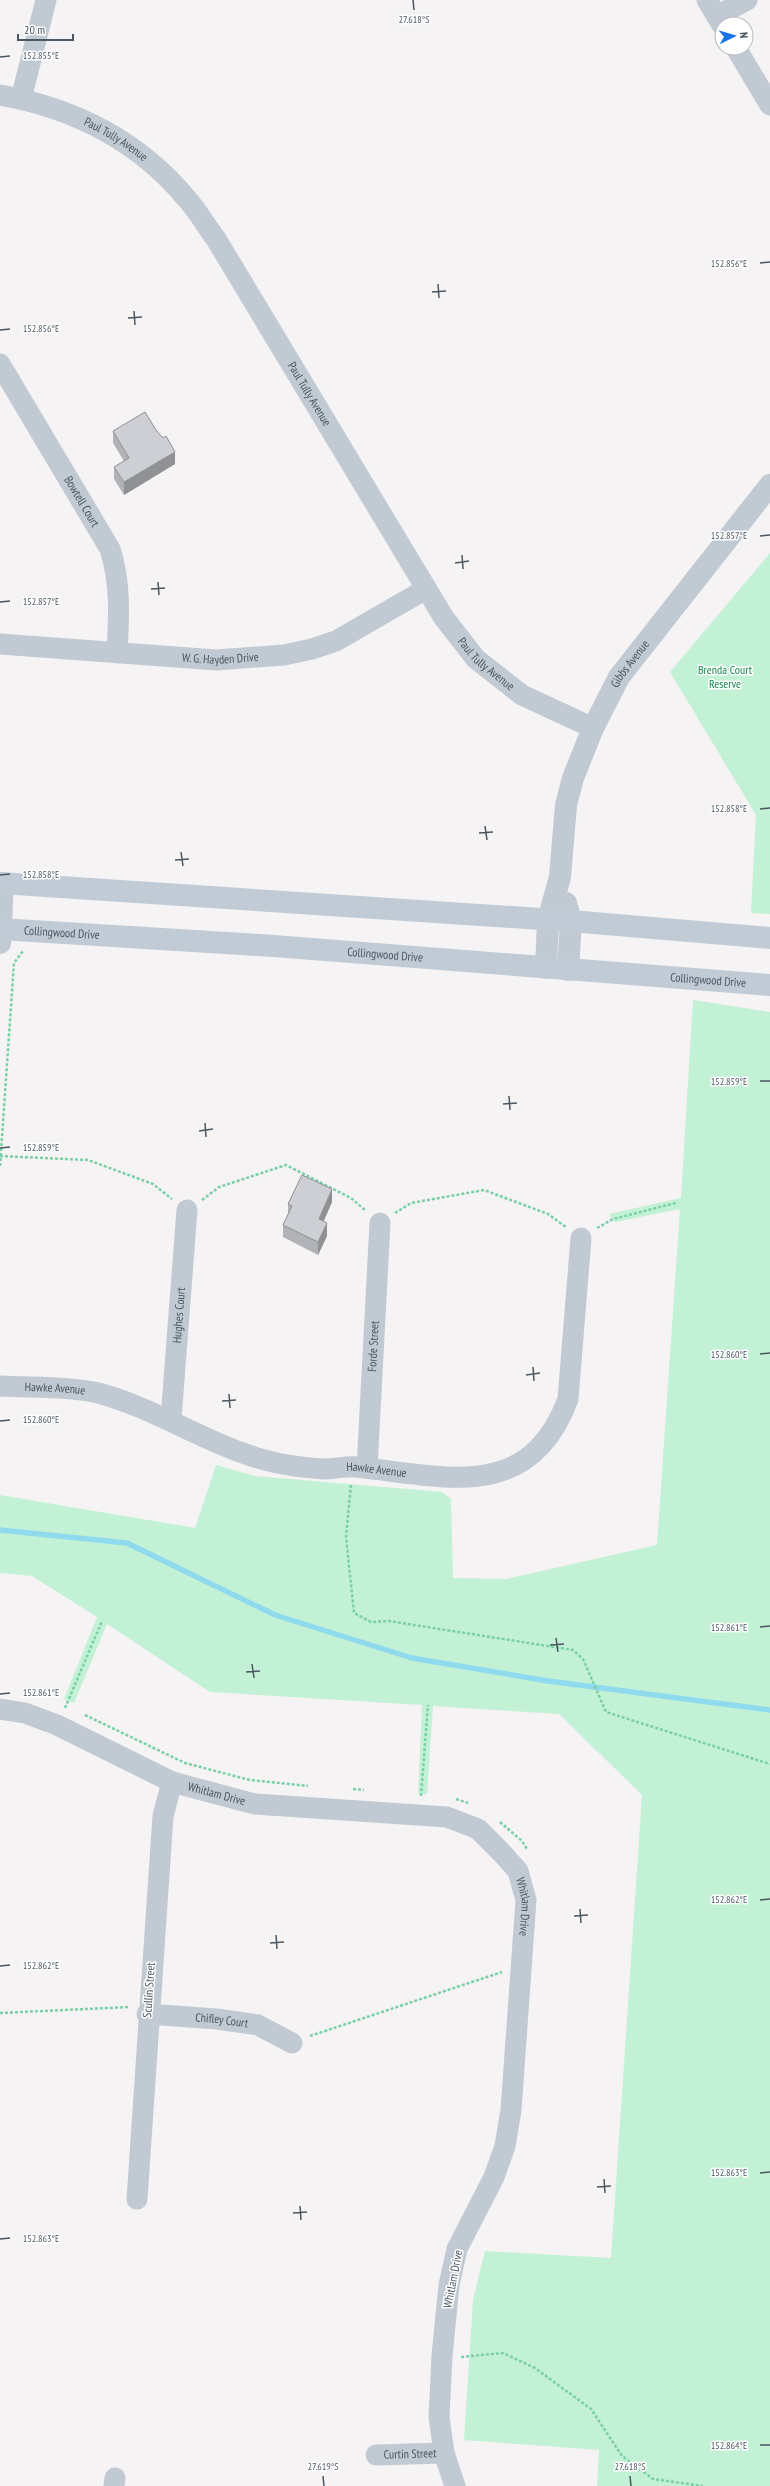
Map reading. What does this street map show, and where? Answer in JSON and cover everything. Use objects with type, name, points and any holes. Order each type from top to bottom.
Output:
[{"type":"main road","points":[[1,883],[571,921],[770,938]]},
{"type":"main road","name":"Collingwood Drive","points":[[0,934],[274,946],[770,985]]},
{"type":"street","points":[[21,99],[46,0]]},
{"type":"street","points":[[716,14],[747,0]]},
{"type":"street","points":[[741,56],[770,105]]},
{"type":"street","name":"Paul Tully Avenue","points":[[0,95],[21,99],[83,118],[106,131],[149,160],[187,199],[216,239],[444,618],[476,659],[522,695],[593,728]]},
{"type":"street","name":"Bowtell Court","points":[[0,364],[110,549],[116,568],[120,596],[117,653]]},
{"type":"street","name":"Gibbs Avenue","points":[[546,968],[548,920],[560,877],[566,805],[573,778],[593,728],[619,678],[770,485]]},
{"type":"street","name":"W. G. Hayden Drive","points":[[0,644],[216,660],[252,659],[305,651],[336,641],[426,589]]},
{"type":"street","name":"Gibbs Avenue","points":[[560,877],[571,921],[568,970]]},
{"type":"street","points":[[0,934],[1,883]]},
{"type":"street","name":"Hughes Court","points":[[171,1420],[187,1210]]},
{"type":"street","name":"Forde Street","points":[[360,1467],[380,1223]]},
{"type":"street","name":"Hawke Avenue","points":[[0,1386],[101,1394],[171,1420],[224,1446],[280,1464],[325,1469],[360,1467],[463,1478],[491,1475],[530,1457],[550,1436],[568,1399],[581,1238]]},
{"type":"street","name":"Whitlam Drive","points":[[0,1709],[25,1713],[57,1725],[172,1782],[254,1804],[447,1817],[478,1828],[518,1871],[526,1900],[511,2110],[505,2146],[494,2177],[457,2249],[450,2285],[439,2397],[444,2453],[455,2486]]},
{"type":"street","name":"Scullin Street","points":[[137,2199],[148,2008],[162,1816],[172,1782]]},
{"type":"street","name":"Chifley Court","points":[[148,2008],[258,2025],[292,2043]]},
{"type":"street","name":"Curtin Street","points":[[376,2455],[444,2453]]},
{"type":"path","points":[[0,1166],[14,963],[25,949]]},
{"type":"path","points":[[1,1156],[88,1160],[154,1184],[187,1210],[219,1187],[286,1165],[351,1198],[380,1223],[412,1203],[484,1190],[548,1214],[581,1238],[612,1219],[676,1203]]},
{"type":"path","points":[[360,1467],[346,1537],[354,1613],[371,1622],[389,1620],[573,1650],[583,1659],[606,1712],[770,1764]]},
{"type":"path","points":[[57,1725],[102,1621]]},
{"type":"path","points":[[59,1703],[72,1709]]},
{"type":"path","points":[[421,1799],[428,1705]]},
{"type":"path","points":[[79,1712],[185,1763],[250,1780],[314,1787]]},
{"type":"path","points":[[346,1789],[368,1791]]},
{"type":"path","points":[[416,1798],[428,1799]]},
{"type":"path","points":[[454,1799],[461,1799],[474,1806]]},
{"type":"path","points":[[499,1821],[522,1841],[529,1854]]},
{"type":"path","points":[[292,2043],[521,1965]]},
{"type":"path","points":[[0,2013],[148,2008]]},
{"type":"path","points":[[461,2350],[461,2364]]},
{"type":"path","points":[[477,2356],[503,2353],[535,2368],[591,2409],[622,2456],[653,2479],[703,2486]]},
{"type":"green space","name":"Brenda Court Reserve","points":[[770,553],[770,914],[751,913],[756,815],[670,672]]},
{"type":"green space","points":[[693,1000],[770,1012],[770,2486],[597,2486],[599,2450],[464,2440],[473,2300],[485,2251],[611,2258],[642,1795],[559,1714],[433,1706],[427,1794],[418,1794],[422,1705],[210,1692],[107,1624],[74,1703],[64,1699],[97,1617],[32,1576],[0,1573],[0,1495],[195,1528],[216,1465],[255,1476],[442,1492],[451,1499],[453,1578],[506,1579],[657,1545],[680,1209],[615,1222],[609,1214],[681,1198]]},
{"type":"building","points":[[145,412],[156,430],[163,438],[166,436],[175,452],[124,482],[114,467],[129,458],[113,431]]},
{"type":"building","points":[[302,1175],[332,1189],[319,1219],[327,1223],[318,1242],[283,1225],[292,1206],[288,1204]]},
{"type":"waterway","points":[[0,1530],[127,1543],[275,1615],[412,1658],[548,1681],[770,1710]]}]
